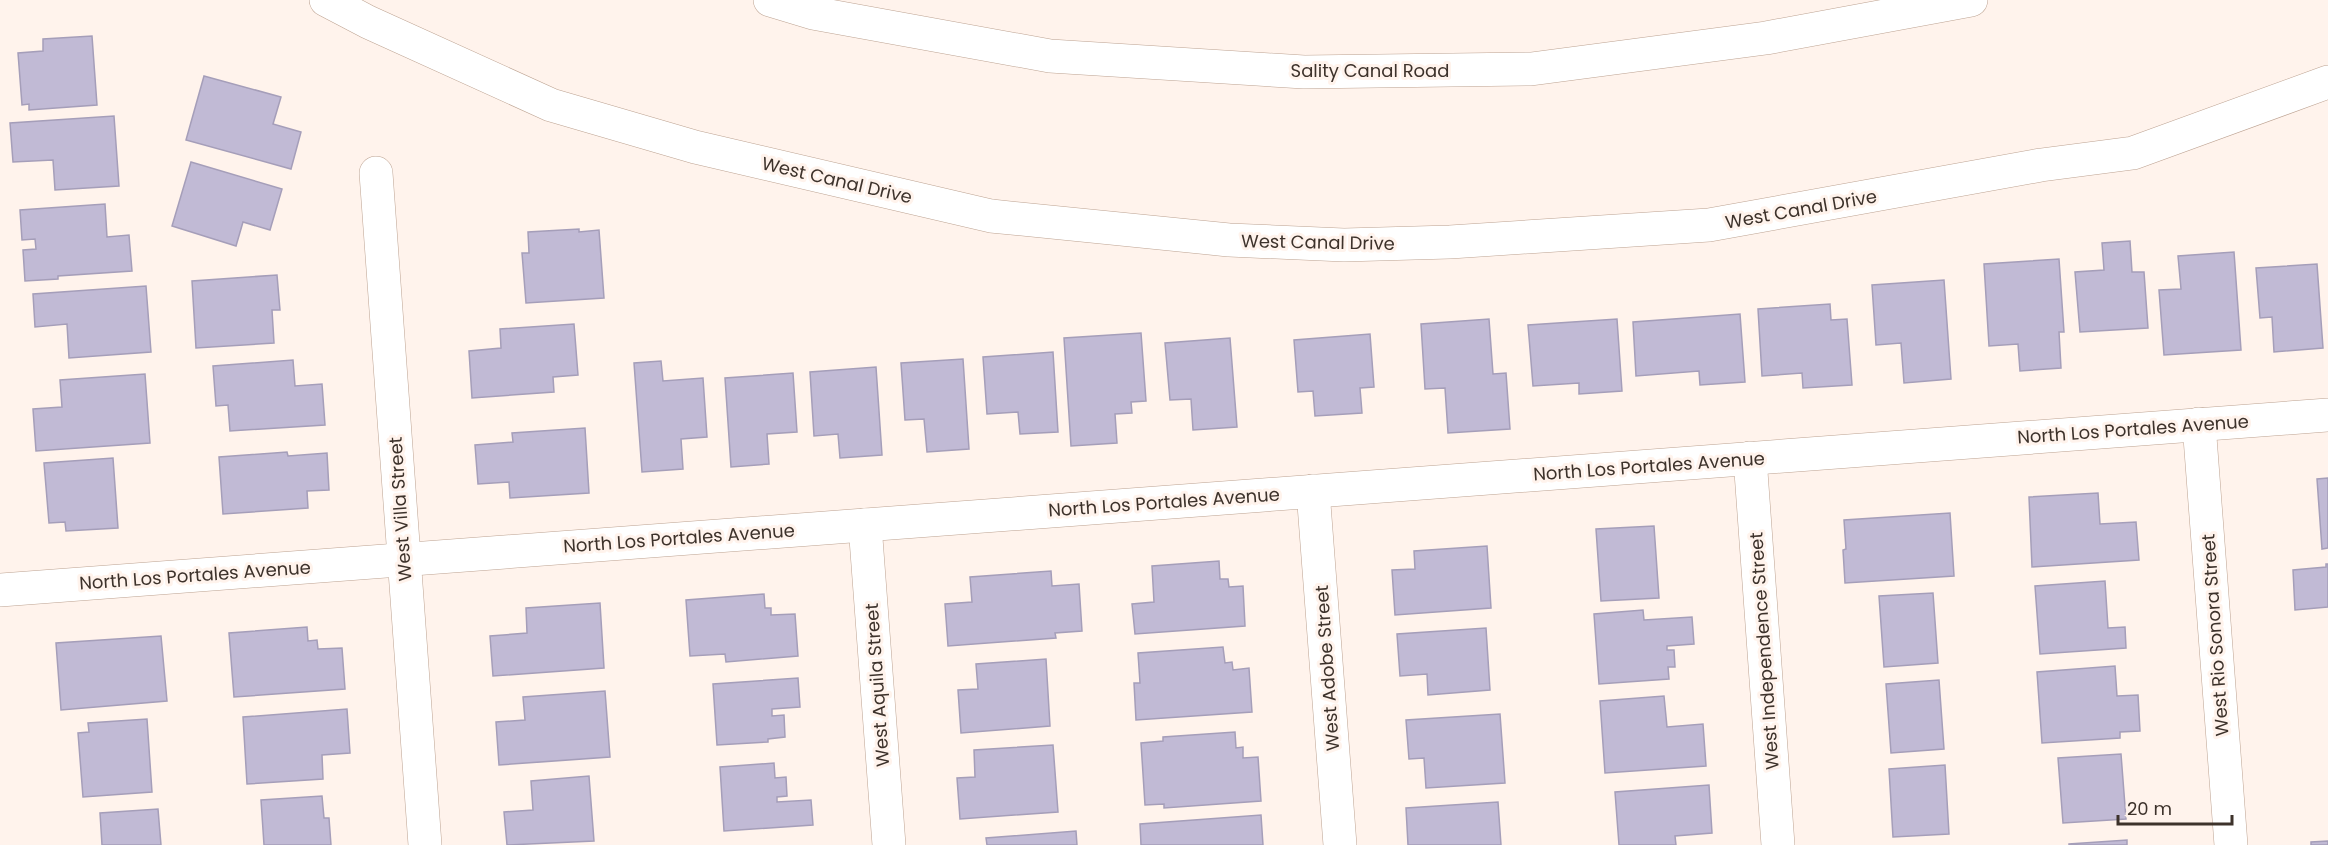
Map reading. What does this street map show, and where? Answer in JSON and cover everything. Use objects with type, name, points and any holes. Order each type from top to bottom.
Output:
[{"type":"street","name":"West Canal Drive","points":[[326,0],[368,22],[551,105],[695,147],[991,216],[1229,240],[1344,245],[1450,242],[1709,225],[2042,165],[2133,153],[2328,82]]},
{"type":"street","name":"Sality Canal Road","points":[[770,0],[813,13],[1050,56],[1304,72],[1531,69],[1766,38],[1971,0]]},
{"type":"street","name":"West Villa Street","points":[[376,173],[425,845]]},
{"type":"street","name":"North Los Portales Avenue","points":[[0,590],[2328,415]]},
{"type":"street","name":"West Rio Sonora Street","points":[[2199,424],[2231,845]]},
{"type":"street","name":"West Independence Street","points":[[1750,458],[1778,845]]},
{"type":"street","name":"West Adobe Street","points":[[1313,491],[1340,845]]},
{"type":"street","name":"West Aquila Street","points":[[865,525],[889,845]]},
{"type":"building","points":[[92,36],[97,105],[29,110],[29,104],[22,105],[18,53],[43,51],[43,39]]},
{"type":"building","points":[[204,76],[281,97],[273,124],[301,132],[291,169],[186,140]]},
{"type":"building","points":[[114,116],[119,186],[55,190],[53,160],[13,162],[10,123]]},
{"type":"building","points":[[191,162],[282,189],[270,230],[243,222],[236,246],[172,226]]},
{"type":"building","points":[[105,204],[107,237],[129,235],[132,271],[58,276],[58,279],[25,281],[23,250],[36,249],[35,239],[22,240],[20,210]]},
{"type":"building","points":[[579,229],[579,232],[599,230],[604,298],[526,303],[522,253],[529,253],[528,232]]},
{"type":"building","points":[[2130,241],[2132,272],[2144,272],[2148,328],[2080,332],[2075,272],[2104,270],[2102,243]]},
{"type":"building","points":[[2234,252],[2241,350],[2164,355],[2159,290],[2181,289],[2178,256]]},
{"type":"building","points":[[2059,259],[2064,332],[2059,332],[2061,368],[2020,371],[2018,344],[1989,346],[1984,264]]},
{"type":"building","points":[[2317,264],[2323,348],[2274,352],[2272,317],[2260,318],[2256,268]]},
{"type":"building","points":[[277,275],[280,310],[272,310],[274,343],[196,348],[192,281]]},
{"type":"building","points":[[1944,280],[1951,379],[1904,383],[1901,343],[1876,345],[1872,285]]},
{"type":"building","points":[[146,286],[151,352],[69,358],[67,324],[35,327],[33,294]]},
{"type":"building","points":[[1830,304],[1831,320],[1847,319],[1852,385],[1803,388],[1802,373],[1762,376],[1758,309]]},
{"type":"building","points":[[1740,314],[1745,382],[1700,385],[1699,371],[1636,376],[1633,322]]},
{"type":"building","points":[[1489,319],[1493,374],[1506,373],[1510,429],[1448,433],[1445,388],[1425,389],[1421,324]]},
{"type":"building","points":[[1617,319],[1622,391],[1579,394],[1579,383],[1533,386],[1528,325]]},
{"type":"building","points":[[574,324],[578,375],[553,377],[554,392],[472,398],[469,351],[501,348],[500,329]]},
{"type":"building","points":[[1141,333],[1146,401],[1131,402],[1132,413],[1115,414],[1117,443],[1071,446],[1064,338]]},
{"type":"building","points":[[1370,334],[1374,387],[1360,388],[1362,413],[1315,416],[1313,391],[1298,392],[1294,340]]},
{"type":"building","points":[[1230,338],[1237,427],[1193,430],[1191,399],[1170,400],[1165,343]]},
{"type":"building","points":[[1053,352],[1058,432],[1020,434],[1018,412],[987,414],[983,357]]},
{"type":"building","points":[[963,359],[969,449],[927,452],[924,419],[905,420],[901,363]]},
{"type":"building","points":[[293,360],[295,386],[322,384],[325,425],[230,431],[228,405],[216,406],[213,366]]},
{"type":"building","points":[[661,361],[663,381],[703,378],[707,437],[681,439],[683,469],[642,472],[634,363]]},
{"type":"building","points":[[876,367],[882,455],[840,458],[838,434],[814,436],[810,372]]},
{"type":"building","points":[[793,373],[797,432],[767,434],[769,464],[731,467],[725,378]]},
{"type":"building","points":[[145,374],[150,443],[36,451],[33,409],[62,407],[60,380]]},
{"type":"building","points":[[585,428],[589,493],[510,498],[509,482],[478,484],[475,445],[513,442],[512,433]]},
{"type":"building","points":[[287,452],[288,456],[327,453],[329,490],[307,491],[308,508],[223,514],[219,457]]},
{"type":"building","points":[[113,458],[118,528],[66,531],[65,522],[49,523],[44,463]]},
{"type":"building","points":[[2328,478],[2328,548],[2322,549],[2317,479]]},
{"type":"building","points":[[2098,493],[2100,524],[2136,522],[2139,560],[2032,567],[2029,497]]},
{"type":"building","points":[[1950,513],[1954,576],[1845,583],[1844,520]]},
{"type":"building","points":[[1654,526],[1659,598],[1601,601],[1596,529]]},
{"type":"building","points":[[1487,546],[1491,608],[1395,615],[1392,570],[1415,569],[1414,551]]},
{"type":"building","points":[[1219,561],[1220,579],[1228,579],[1229,587],[1243,586],[1245,626],[1135,634],[1132,604],[1154,602],[1152,566]]},
{"type":"building","points":[[2328,564],[2328,607],[2295,610],[2293,570],[2326,567]]},
{"type":"building","points":[[1051,571],[1052,586],[1079,584],[1082,631],[1055,633],[1056,638],[948,646],[945,604],[972,602],[970,577]]},
{"type":"building","points":[[2105,581],[2108,628],[2125,627],[2126,648],[2040,654],[2035,586]]},
{"type":"building","points":[[1933,593],[1938,663],[1884,667],[1879,596]]},
{"type":"building","points":[[764,594],[765,608],[771,608],[771,615],[795,614],[798,656],[726,662],[725,654],[690,656],[686,600]]},
{"type":"building","points":[[600,603],[604,668],[493,676],[490,636],[527,633],[526,608]]},
{"type":"building","points":[[1643,610],[1644,620],[1692,617],[1694,644],[1667,646],[1667,650],[1674,650],[1675,667],[1668,667],[1669,679],[1599,684],[1594,614]]},
{"type":"building","points":[[307,627],[308,641],[317,640],[318,649],[342,648],[345,689],[234,697],[229,633]]},
{"type":"building","points":[[1486,628],[1490,690],[1428,695],[1427,674],[1400,676],[1397,634]]},
{"type":"building","points":[[161,636],[167,701],[61,710],[56,643]]},
{"type":"building","points":[[1223,647],[1225,663],[1232,662],[1233,670],[1249,668],[1252,712],[1136,720],[1134,683],[1140,683],[1138,653]]},
{"type":"building","points":[[1046,659],[1050,726],[961,733],[958,690],[978,689],[976,664]]},
{"type":"building","points":[[2115,666],[2117,696],[2138,695],[2140,731],[2120,732],[2120,738],[2042,743],[2037,672]]},
{"type":"building","points":[[798,678],[800,707],[772,709],[772,716],[784,715],[785,737],[768,739],[768,742],[717,745],[713,684]]},
{"type":"building","points":[[1939,680],[1944,749],[1891,753],[1886,684]]},
{"type":"building","points":[[605,691],[610,757],[499,765],[496,722],[525,720],[523,697]]},
{"type":"building","points":[[1664,696],[1667,727],[1703,724],[1706,766],[1605,773],[1600,701]]},
{"type":"building","points":[[347,709],[350,753],[322,755],[323,779],[247,784],[243,717]]},
{"type":"building","points":[[1500,714],[1505,783],[1426,788],[1424,758],[1409,759],[1406,720]]},
{"type":"building","points":[[147,719],[152,792],[83,797],[78,733],[89,732],[88,723]]},
{"type":"building","points":[[1235,732],[1236,748],[1243,747],[1243,758],[1258,757],[1261,801],[1164,808],[1164,804],[1145,805],[1141,743],[1163,741],[1163,737]]},
{"type":"building","points":[[1053,745],[1058,812],[960,819],[957,778],[975,777],[974,750]]},
{"type":"building","points":[[2121,754],[2126,819],[2063,823],[2058,758]]},
{"type":"building","points":[[774,763],[775,778],[786,777],[787,796],[777,797],[777,802],[811,800],[813,825],[724,831],[720,767]]},
{"type":"building","points":[[1945,765],[1949,834],[1893,837],[1889,769]]},
{"type":"building","points":[[589,776],[594,841],[507,845],[504,812],[533,810],[531,781]]},
{"type":"building","points":[[1709,785],[1712,833],[1675,836],[1676,845],[1619,845],[1615,792]]},
{"type":"building","points":[[322,796],[324,818],[329,818],[331,845],[264,845],[261,800]]},
{"type":"building","points":[[1498,802],[1501,845],[1408,845],[1406,808]]},
{"type":"building","points":[[158,809],[161,845],[102,845],[100,813]]},
{"type":"building","points":[[1261,815],[1263,845],[1141,845],[1140,824]]},
{"type":"building","points":[[1076,831],[1077,845],[987,845],[986,838]]},
{"type":"building","points":[[2127,840],[2127,845],[2069,845],[2069,844]]},
{"type":"building","points":[[2328,841],[2328,845],[2311,845],[2311,842]]}]
